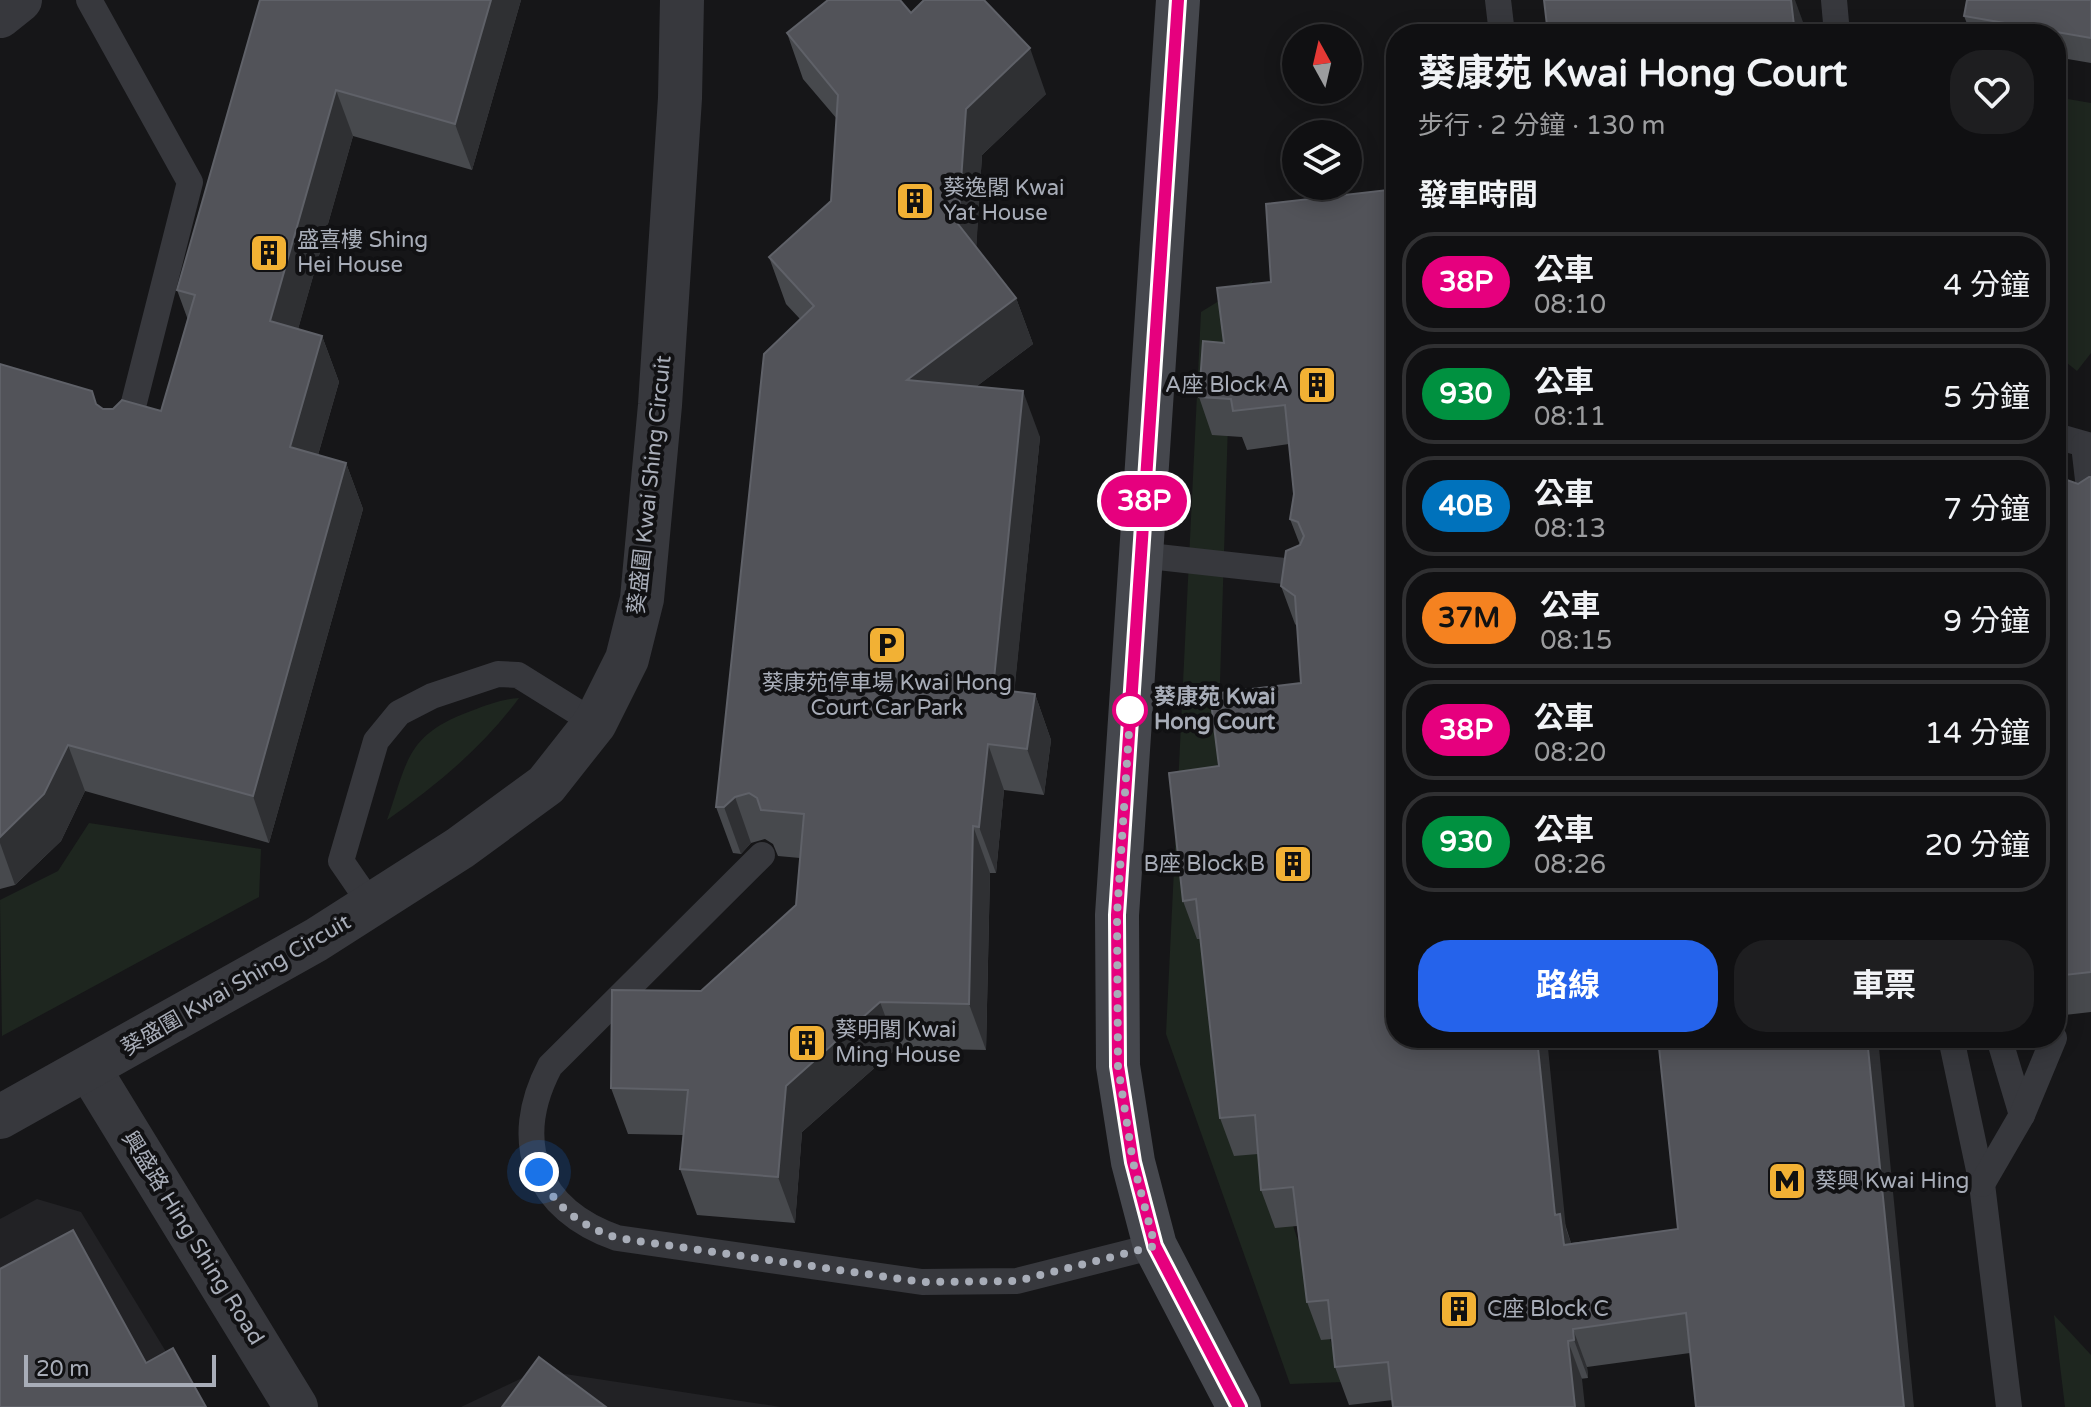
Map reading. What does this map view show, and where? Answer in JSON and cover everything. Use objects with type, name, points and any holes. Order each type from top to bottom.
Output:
[{"type":"main road","points":[[1178,0],[1117,915],[1118,1066],[1133,1162],[1155,1246],[1239,1407]]},
{"type":"street","points":[[0,16],[20,0]]},
{"type":"street","name":"葵盛圍 Kwai Shing Circuit","points":[[0,1117],[372,906],[460,848],[546,785],[595,723],[627,659],[642,599],[660,405],[680,98],[682,0]]},
{"type":"street","name":"興盛路 Hing Shing Road","points":[[89,1069],[296,1407]]},
{"type":"lane","points":[[89,0],[190,182],[125,440]]},
{"type":"lane","points":[[1498,0],[1501,24]]},
{"type":"lane","points":[[1834,0],[1836,24]]},
{"type":"lane","points":[[2066,439],[2088,446],[2091,506]]},
{"type":"lane","points":[[1140,555],[1302,573]]},
{"type":"lane","points":[[372,906],[341,861],[376,741],[399,713],[432,696],[498,674],[518,675],[595,723]]},
{"type":"lane","points":[[762,855],[550,1066],[536,1091],[531,1120],[532,1155],[546,1188],[565,1211],[589,1228],[617,1238],[922,1282],[1017,1281],[1155,1246]]},
{"type":"lane","points":[[1953,1048],[1982,1184],[2009,1407]]},
{"type":"lane","points":[[2002,1048],[2022,1115]]},
{"type":"lane","points":[[1982,1184],[2022,1115],[2050,1048]]},
{"type":"shaded area","points":[[2066,99],[2091,103],[2091,353],[2077,371],[2066,362]]},
{"type":"shaded area","points":[[1253,280],[1231,326],[1211,974],[1344,1382],[1290,1384],[1166,1034],[1201,312]]},
{"type":"shaded area","points":[[519,698],[490,733],[458,764],[387,820],[406,765],[421,740],[450,720],[471,711]]},
{"type":"shaded area","points":[[89,823],[261,849],[259,897],[2,1036],[0,900],[58,871]]},
{"type":"shaded area","points":[[37,1199],[81,1212],[185,1383],[0,1407],[0,1219]]},
{"type":"shaded area","points":[[2054,1315],[2091,1355],[2091,1407],[2065,1407]]},
{"type":"shaded area","points":[[539,1370],[781,1407],[461,1407]]},
{"type":"building","points":[[260,0],[491,0],[455,124],[336,90],[270,321],[322,336],[290,447],[346,463],[253,796],[68,745],[44,794],[0,837],[0,364],[92,391],[96,404],[103,409],[113,409],[122,400],[161,411],[195,295],[177,290]]},
{"type":"building","points":[[828,0],[900,0],[911,13],[924,0],[984,0],[1030,48],[966,109],[958,224],[1016,298],[907,380],[1023,391],[993,689],[1035,694],[1027,749],[988,744],[979,827],[973,826],[969,1004],[880,1002],[786,1086],[778,1177],[680,1169],[688,1090],[611,1088],[612,990],[701,991],[796,905],[804,814],[761,810],[757,798],[749,793],[735,797],[724,807],[716,807],[764,354],[814,306],[769,257],[831,201],[838,95],[787,33]]},
{"type":"building","points":[[1544,0],[1791,0],[1794,24],[1547,24]]},
{"type":"building","points":[[1967,0],[2091,0],[2091,38],[2066,34],[2066,24],[2010,24],[1964,16]]},
{"type":"building","points":[[1386,190],[1386,1048],[1538,1048],[1555,1215],[1560,1214],[1564,1245],[1678,1229],[1659,1048],[1868,1048],[1904,1407],[1696,1407],[1686,1313],[1573,1329],[1574,1340],[1568,1341],[1575,1407],[1393,1407],[1388,1362],[1335,1367],[1328,1300],[1307,1302],[1293,1187],[1261,1190],[1255,1115],[1220,1118],[1196,899],[1183,901],[1169,773],[1219,766],[1210,694],[1301,683],[1295,596],[1281,586],[1286,551],[1300,545],[1304,536],[1298,522],[1290,519],[1294,494],[1285,405],[1233,411],[1231,399],[1199,397],[1203,341],[1224,343],[1217,288],[1271,282],[1266,204],[1301,200],[1362,200],[1362,193]]},
{"type":"building","points":[[2091,477],[2091,972],[2066,975],[2066,480],[2078,484]]},
{"type":"building","points":[[73,1230],[146,1363],[173,1348],[206,1407],[0,1407],[0,1269]]},
{"type":"building","points":[[539,1357],[606,1407],[502,1407]]},
{"type":"bus line","name":"38P","points":[[1178,0],[1117,915],[1118,1066],[1133,1162],[1155,1246],[1239,1407]]},
{"type":"place","name":"葵逸閣 Kwai Yat House","points":[[915,201]]},
{"type":"place","name":"盛喜樓 Shing Hei House","points":[[269,253]]},
{"type":"place","name":"A座 Block A","points":[[1317,385]]},
{"type":"place","name":"葵康苑停車場 Kwai Hong Court Car Park","points":[[887,645]]},
{"type":"place","name":"葵康苑 Kwai Hong Court","points":[[1130,710]]},
{"type":"place","name":"B座 Block B","points":[[1293,864]]},
{"type":"place","name":"葵明閣 Kwai Ming House","points":[[807,1043]]},
{"type":"place","name":"葵興 Kwai Hing","points":[[1787,1181]]},
{"type":"place","name":"C座 Block C","points":[[1459,1309]]},
{"type":"route","points":[[539,1172],[546,1188],[565,1211],[589,1228],[617,1238],[922,1282],[1017,1281],[1155,1246],[1133,1162],[1118,1066],[1117,915],[1131,701],[1130,710]]}]
